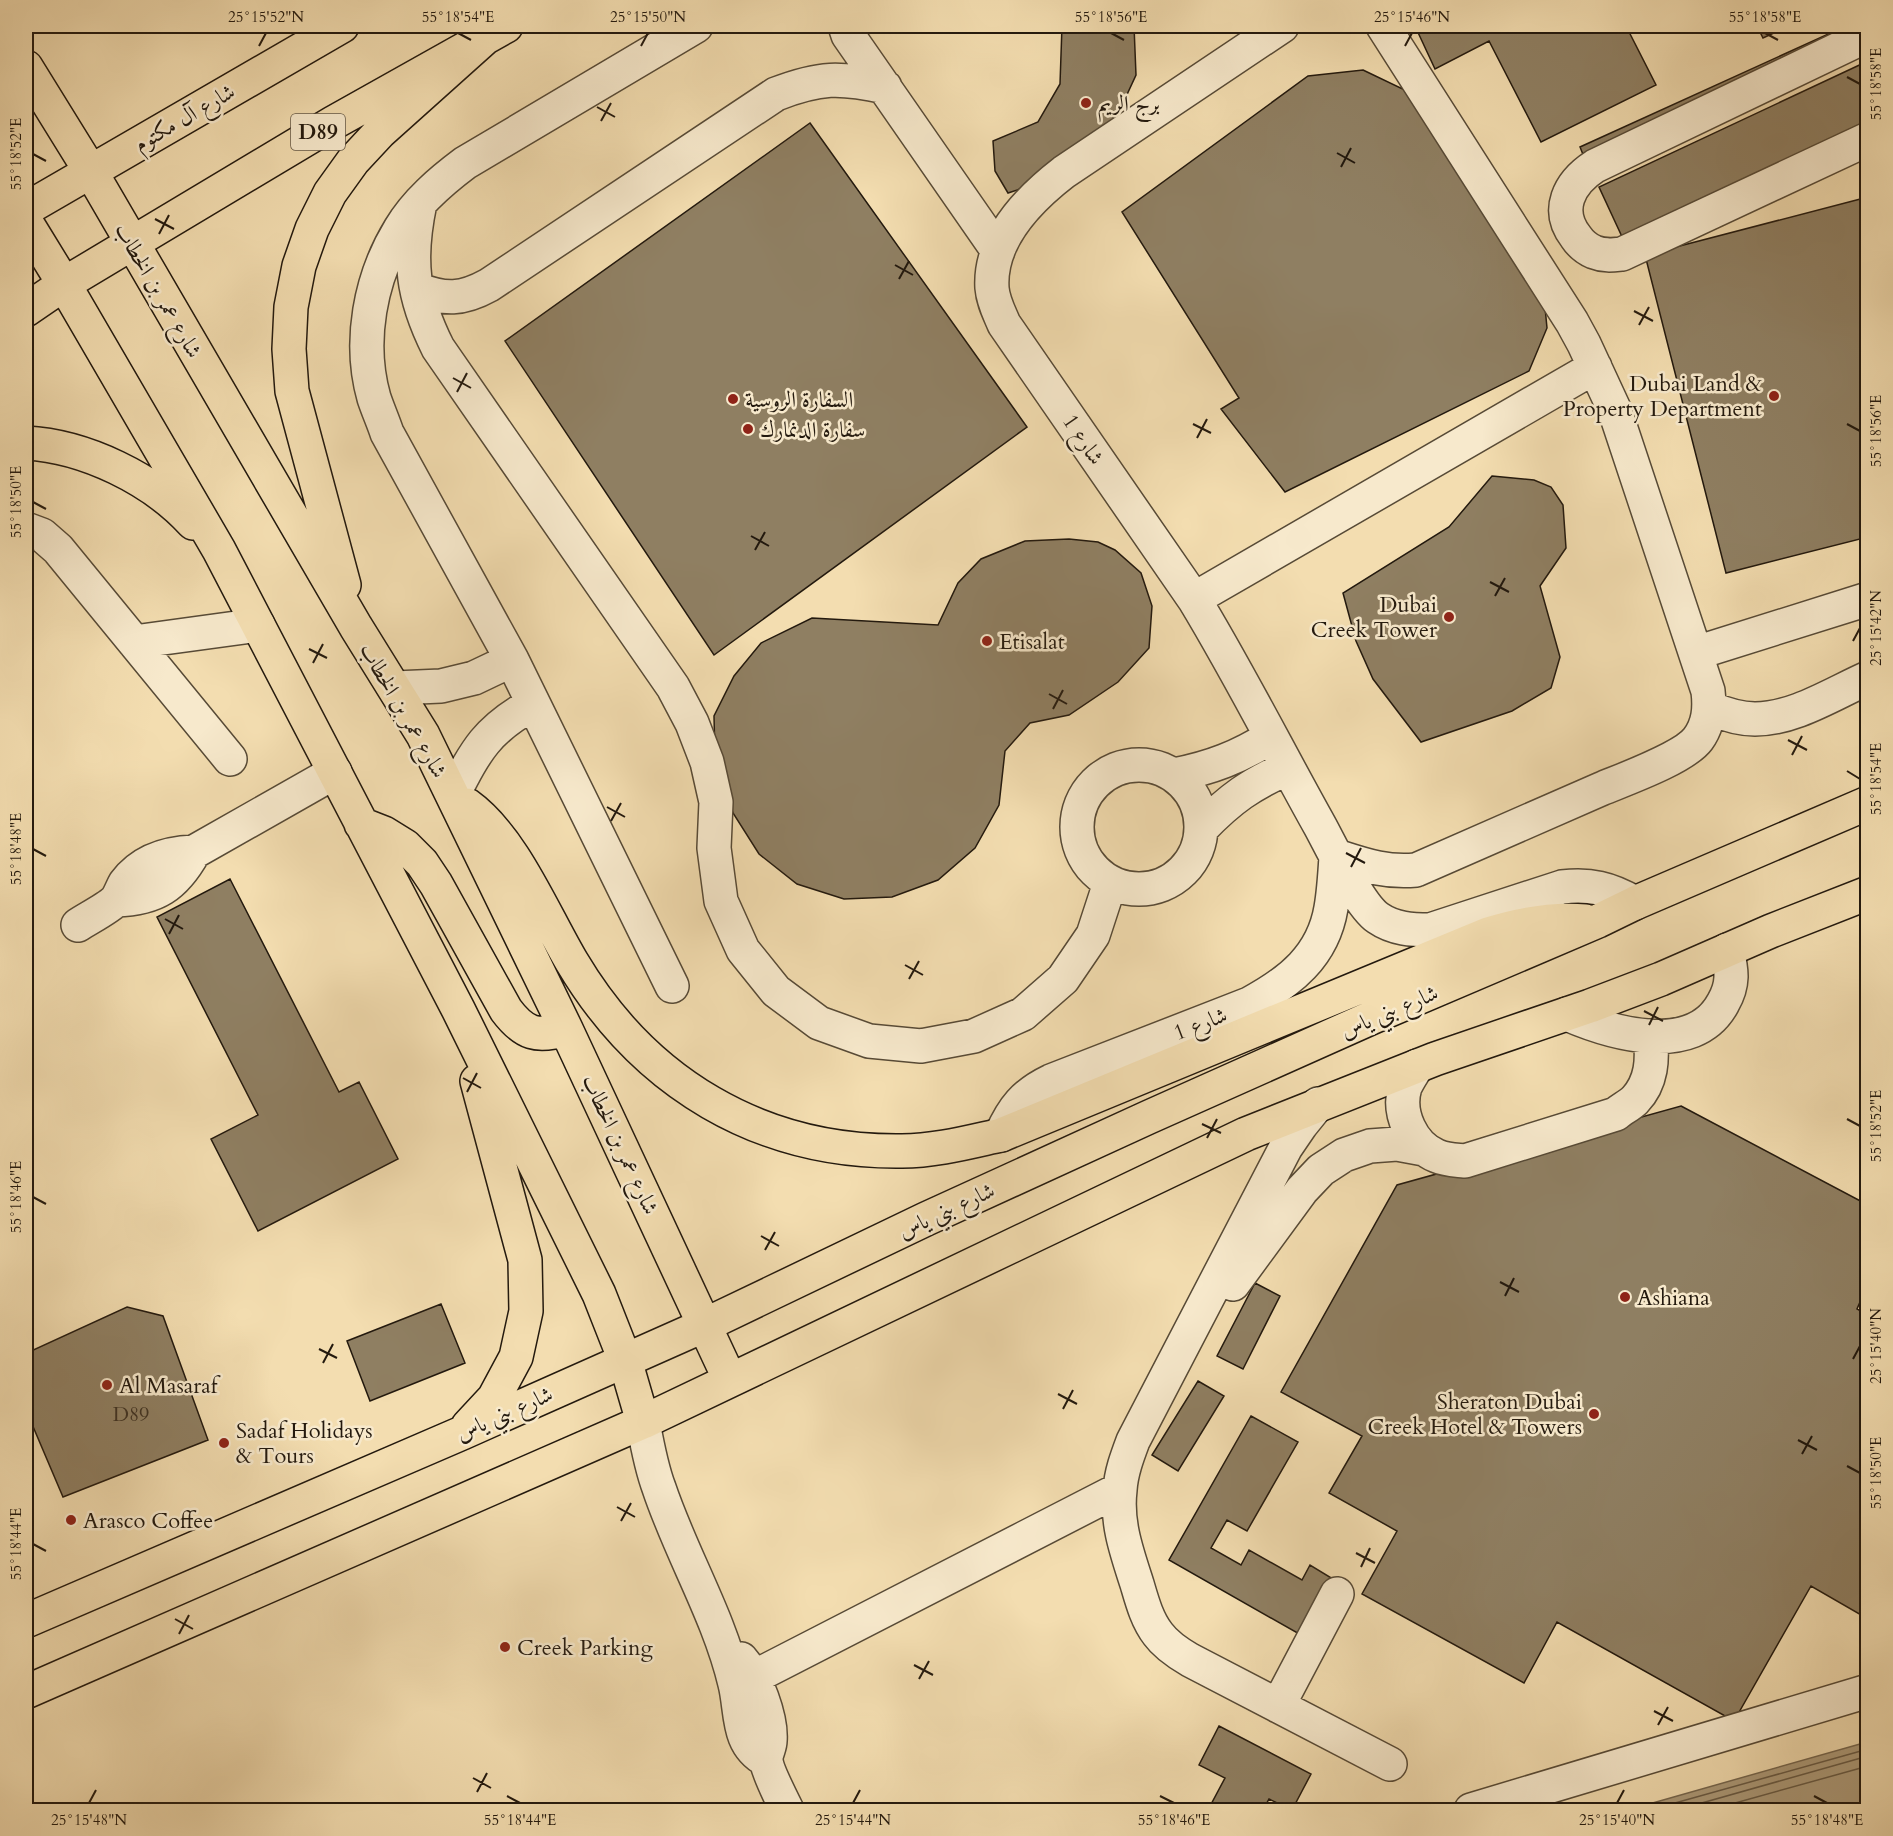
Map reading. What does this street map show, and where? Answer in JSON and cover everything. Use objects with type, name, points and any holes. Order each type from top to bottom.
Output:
[{"type":"main road","name":"شارع آل مكتوم","points":[[26,209],[342,26]]},
{"type":"main road","name":"D89","points":[[26,310],[64,284],[333,123],[496,31]]},
{"type":"main road","points":[[356,627],[292,391],[289,349],[291,307],[299,266],[312,229],[330,193],[353,161],[380,132],[496,31]]},
{"type":"main road","name":"شارع عمر بن الخطاب","points":[[26,68],[91,172],[356,627],[423,735],[566,1029],[730,1380]]},
{"type":"main road","points":[[26,222],[219,550],[458,1010],[599,1294],[625,1360],[643,1422]]},
{"type":"main road","points":[[26,443],[40,444],[92,457],[140,479],[182,510],[219,550]]},
{"type":"main road","points":[[453,795],[487,823],[502,841],[573,963],[601,1005],[641,1051],[672,1078],[714,1106],[761,1127],[807,1142],[855,1150],[904,1151],[953,1146],[1001,1135],[1488,934],[1542,921],[1598,921]]},
{"type":"main road","name":"شارع بني ياس","points":[[26,1621],[462,1433],[705,1325],[936,1214],[1373,1017],[1868,803]]},
{"type":"main road","points":[[361,824],[384,833],[405,846],[422,862],[516,1024],[532,1033],[549,1034],[566,1029]]},
{"type":"main road","points":[[26,1692],[643,1422],[1246,1134],[1417,1066],[1661,979],[1868,893]]},
{"type":"main road","points":[[458,1010],[525,1260],[526,1311],[516,1357],[494,1398],[462,1433]]},
{"type":"street","points":[[672,986],[512,660],[387,433],[374,396],[368,358],[368,320],[376,282],[401,227],[441,181],[465,163],[696,26]]},
{"type":"street","points":[[845,26],[848,35],[998,251]]},
{"type":"street","name":"شارع 1","points":[[1282,26],[1043,188],[1025,207],[1010,228],[998,251],[993,270],[992,288],[996,307],[1004,324],[1194,599],[1336,856],[1364,902],[1377,917],[1394,926],[1412,930],[1430,930],[1562,887],[1581,885],[1619,893],[1635,903]]},
{"type":"street","points":[[1336,856],[1383,870],[1416,870],[1684,752],[1698,740],[1706,725],[1710,708],[1708,691],[1696,652],[1615,411],[1595,367],[1572,322],[1383,26]]},
{"type":"street","points":[[1868,35],[1582,174],[1567,200],[1566,215],[1570,230],[1592,252],[1606,255],[1622,254],[1868,139]]},
{"type":"street","points":[[417,289],[434,296],[453,297],[472,294],[489,285],[776,94],[803,84],[830,79],[857,81],[885,87]]},
{"type":"street","points":[[420,203],[414,232],[413,261],[424,320],[438,348],[673,687],[692,723],[707,762],[716,802],[714,848],[722,901],[743,950],[776,991],[819,1023],[869,1041],[921,1046],[974,1036],[1023,1014],[1063,979],[1093,935],[1110,883]]},
{"type":"street","points":[[1194,599],[1595,367]]},
{"type":"street","points":[[26,529],[42,534],[58,549],[230,759]]},
{"type":"street","points":[[1696,652],[1868,599]]},
{"type":"street","points":[[134,642],[258,625]]},
{"type":"street","points":[[395,688],[441,686],[474,678],[512,660]]},
{"type":"street","points":[[1710,708],[1742,718],[1776,717],[1798,710],[1868,678]]},
{"type":"street","points":[[453,795],[479,749],[494,729],[514,714],[533,704]]},
{"type":"street","points":[[1174,775],[1224,762],[1271,737]]},
{"type":"street","points":[[1136,765],[1155,766],[1174,775],[1189,789],[1198,807],[1202,828],[1198,848],[1188,867],[1172,881],[1152,889],[1131,890],[1110,883],[1094,871],[1083,854],[1077,835],[1078,815],[1086,796],[1099,780],[1107,775],[1136,765]]},
{"type":"street","points":[[1202,828],[1220,808],[1241,792],[1264,778],[1288,768]]},
{"type":"street","points":[[78,925],[116,900],[136,900],[171,883],[184,869],[194,852],[335,772]]},
{"type":"street","name":"شارع 1","points":[[1001,1135],[1020,1102],[1034,1090],[1051,1081],[1249,1004],[1270,993],[1292,977],[1310,958],[1323,935],[1331,909],[1336,856]]},
{"type":"street","points":[[1567,1014],[1607,1029],[1650,1036],[1674,1036],[1699,1029],[1718,1013],[1729,993],[1732,971],[1727,950]]},
{"type":"street","points":[[1171,1368],[1302,1190],[1321,1170],[1344,1155],[1370,1146],[1397,1144],[1424,1149],[1436,1156],[1451,1160],[1465,1161],[1616,1114],[1635,1100],[1648,1080],[1652,1056],[1650,1036]]},
{"type":"street","points":[[1417,1066],[1405,1086],[1403,1109],[1410,1131],[1424,1149]]},
{"type":"street","points":[[1318,1104],[1286,1148],[1133,1441],[1120,1489],[1119,1515],[1123,1540],[1148,1617],[1158,1635],[1172,1649],[1390,1764]]},
{"type":"street","points":[[643,1422],[659,1489],[729,1659],[745,1739],[757,1755],[766,1760]]},
{"type":"street","points":[[754,1677],[1120,1489]]},
{"type":"street","points":[[1278,1706],[1337,1593]]},
{"type":"street","points":[[722,1642],[746,1665],[754,1677],[770,1731],[766,1760],[787,1810]]},
{"type":"street","points":[[1471,1810],[1868,1690]]},
{"type":"water","points":[[1867,1742],[1867,1810],[1628,1810]]},
{"type":"building","name":"برج الريم","points":[[1062,26],[1134,26],[1136,75],[1105,142],[1053,178],[1008,193],[995,171],[993,141],[1038,122],[1060,84]]},
{"type":"building","points":[[1415,26],[1626,26],[1656,85],[1541,142],[1489,41],[1435,69]]},
{"type":"building","points":[[1757,26],[1789,26],[1763,38]]},
{"type":"building","points":[[1846,26],[1868,26],[1586,162],[1580,147]]},
{"type":"building","points":[[1868,61],[1868,126],[1624,241],[1599,187]]},
{"type":"building","points":[[1363,70],[1407,91],[1543,287],[1547,328],[1529,371],[1285,492],[1221,409],[1239,398],[1122,212],[1308,76]]},
{"type":"building","points":[[810,123],[1027,427],[714,655],[505,341]]},
{"type":"building","name":"Dubai Land & Property Department","points":[[1868,197],[1868,537],[1726,573],[1645,255]]},
{"type":"building","name":"Dubai Creek Tower","points":[[1492,476],[1534,480],[1551,487],[1563,505],[1566,548],[1540,586],[1560,657],[1551,688],[1512,711],[1421,742],[1373,679],[1356,641],[1343,593],[1449,527]]},
{"type":"building","points":[[1069,539],[1098,542],[1115,550],[1141,573],[1152,606],[1149,648],[1118,682],[1069,715],[1030,723],[1005,751],[999,805],[975,848],[938,880],[892,897],[844,899],[797,884],[759,854],[733,813],[715,758],[714,716],[734,676],[761,643],[812,618],[938,625],[958,583],[981,559],[1025,541]]},
{"type":"building","points":[[230,879],[339,1092],[359,1082],[398,1159],[258,1231],[211,1139],[258,1115],[157,917]]},
{"type":"building","name":"Sheraton Dubai Creek Hotel & Towers","points":[[1681,1106],[1868,1205],[1868,1284],[1857,1309],[1868,1315],[1868,1619],[1811,1586],[1734,1721],[1557,1622],[1524,1683],[1362,1594],[1397,1531],[1329,1493],[1362,1436],[1281,1392],[1397,1185]]},
{"type":"building","points":[[1255,1283],[1280,1296],[1243,1369],[1217,1356]]},
{"type":"building","points":[[441,1304],[465,1363],[370,1401],[347,1341]]},
{"type":"building","name":"Al Masaraf","points":[[127,1307],[163,1316],[208,1440],[63,1497],[26,1410],[26,1361],[31,1351]]},
{"type":"building","points":[[1198,1381],[1224,1396],[1178,1471],[1152,1455]]},
{"type":"building","points":[[1251,1416],[1298,1442],[1247,1531],[1227,1520],[1211,1548],[1241,1565],[1249,1550],[1302,1580],[1310,1565],[1333,1579],[1301,1635],[1169,1560]]},
{"type":"building","points":[[1219,1726],[1311,1774],[1292,1810],[1269,1799],[1263,1810],[1208,1810],[1225,1778],[1199,1765]]},
{"type":"place","name":"برج الريم","points":[[1086,103]]},
{"type":"place","name":"Dubai Land & Property Department","points":[[1774,396]]},
{"type":"place","name":"السفارة الروسية","points":[[733,399]]},
{"type":"place","name":"سفارة الدنمارك","points":[[748,429]]},
{"type":"place","name":"Dubai Creek Tower","points":[[1449,617]]},
{"type":"place","name":"Etisalat","points":[[987,641]]},
{"type":"place","name":"Ashiana","points":[[1625,1297]]},
{"type":"place","name":"Al Masaraf","points":[[107,1385]]},
{"type":"place","name":"Sheraton Dubai Creek Hotel & Towers","points":[[1594,1414]]},
{"type":"place","name":"Sadaf Holidays & Tours","points":[[224,1443]]},
{"type":"place","name":"Arasco Coffee","points":[[71,1520]]},
{"type":"place","name":"Creek Parking","points":[[505,1647]]}]
